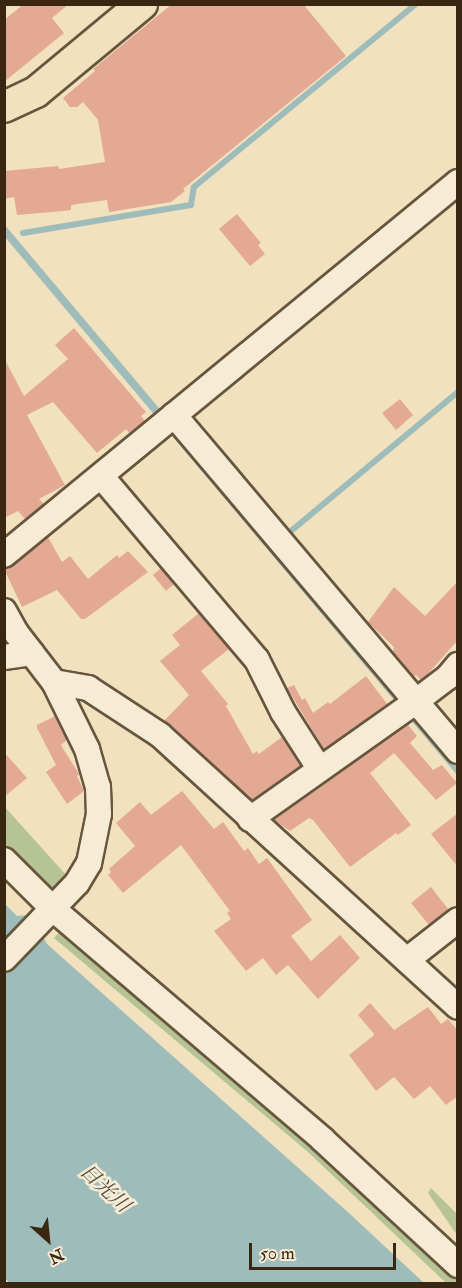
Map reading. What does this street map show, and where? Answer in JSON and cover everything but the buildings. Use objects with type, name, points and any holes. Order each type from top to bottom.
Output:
[{"type":"main road","points":[[4,107],[36,92],[142,4]]},
{"type":"street","points":[[4,555],[458,182]]},
{"type":"street","points":[[168,420],[409,706],[458,751]]},
{"type":"street","points":[[101,476],[257,660],[283,712],[319,768]]},
{"type":"street","points":[[4,611],[54,682],[94,768],[99,814],[89,863],[77,883],[4,959]]},
{"type":"street","points":[[4,657],[32,653]]},
{"type":"street","points":[[250,819],[448,677],[458,664]]},
{"type":"street","points":[[54,682],[88,688],[160,735],[458,1007]]},
{"type":"street","points":[[4,860],[50,912],[322,1140],[458,1265]]},
{"type":"street","points":[[407,960],[458,920]]},
{"type":"green space","points":[[4,806],[67,876],[53,889],[34,881],[5,850]]},
{"type":"green space","points":[[62,929],[317,1144],[457,1277],[457,1283],[446,1283],[308,1152],[54,938]]},
{"type":"green space","points":[[431,1188],[457,1214],[457,1235],[428,1193]]},
{"type":"water","points":[[4,224],[457,762],[457,775],[5,237]]},
{"type":"water","name":"日光川","points":[[4,903],[17,916],[30,915],[47,944],[350,1214],[424,1283],[10,1283],[4,1278]]},
{"type":"waterway","points":[[23,233],[191,205],[194,187],[416,4]]},
{"type":"waterway","points":[[285,536],[458,392]]}]
